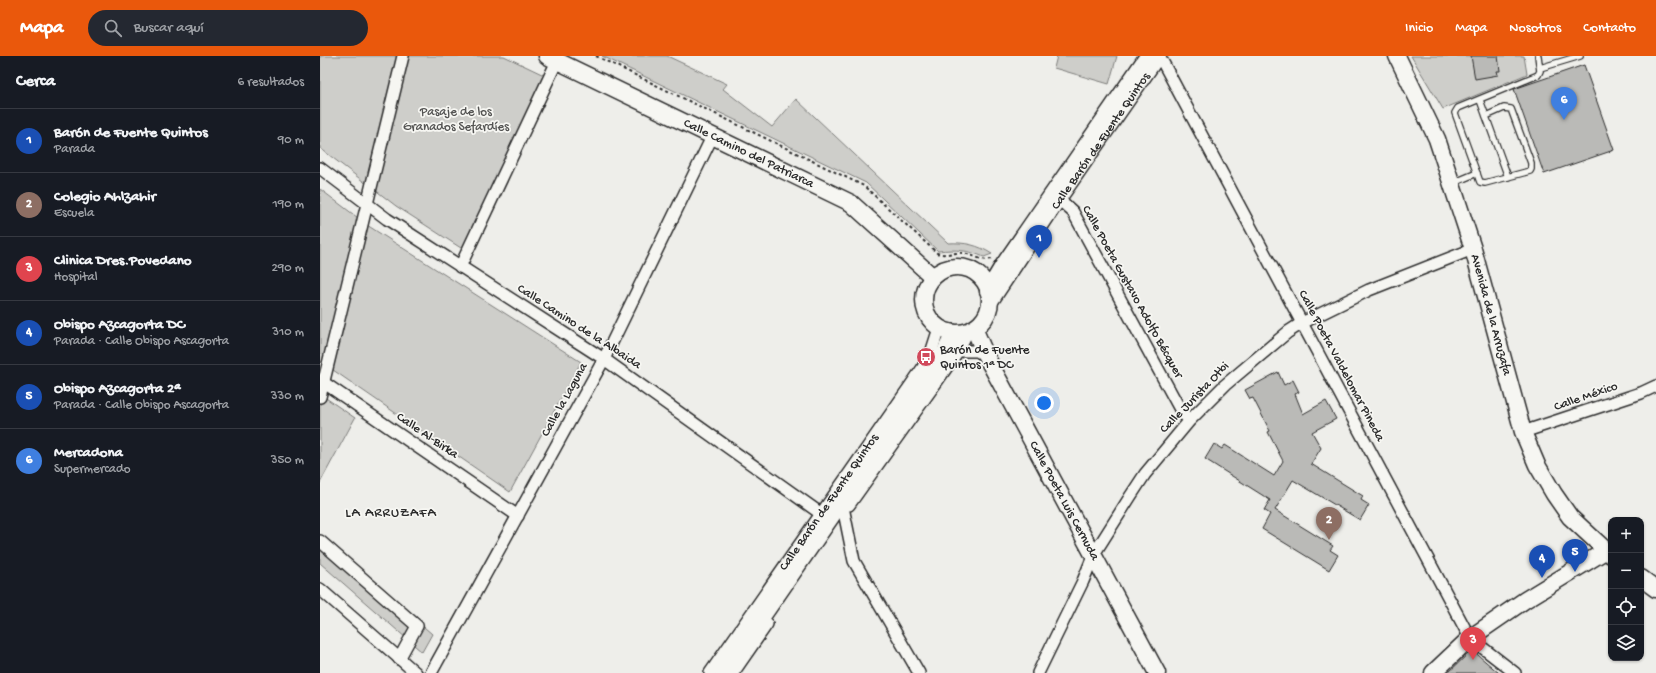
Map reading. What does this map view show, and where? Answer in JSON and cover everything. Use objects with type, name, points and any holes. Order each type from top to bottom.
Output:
[{"type":"street","points":[[320,397],[322,381],[403,56]]},
{"type":"street","name":"Calle Barón de Fuente Quintos","points":[[988,291],[1003,266],[1156,56]]},
{"type":"street","name":"Calle Barón de Fuente Quintos","points":[[989,307],[1156,56]]},
{"type":"street","name":"Calle Poeta Valdelomar Pineda","points":[[1156,56],[1302,323],[1470,638],[1515,673]]},
{"type":"street","name":"Avenida de la Arruzafa","points":[[1397,56],[1437,139],[1473,249],[1523,432],[1537,465],[1570,517],[1608,553]]},
{"type":"street","points":[[460,267],[552,58]]},
{"type":"street","name":"Calle Camino del Patriarca","points":[[552,58],[851,203],[926,278]]},
{"type":"street","name":"Calle la Laguna","points":[[431,673],[604,359],[713,135]]},
{"type":"street","name":"Calle Camino de la Albaida","points":[[320,168],[387,219],[604,359],[820,513]]},
{"type":"street","name":"Calle Poeta Gustavo Adolfo Bécquer","points":[[1060,200],[1073,212],[1182,413],[1190,420]]},
{"type":"street","name":"Calle Jurista Otbi","points":[[1038,673],[1094,554],[1145,474],[1190,420],[1243,369],[1288,332],[1302,323],[1370,290],[1473,249]]},
{"type":"street","points":[[977,274],[1003,266]]},
{"type":"street","points":[[957,267],[968,269],[977,274],[984,282],[988,291],[989,307],[986,316],[966,331],[934,330],[924,301],[926,278],[947,269],[957,267]]},
{"type":"street","name":"Calle Barón de Fuente Quintos","points":[[710,673],[820,513],[922,369],[932,350],[934,330]]},
{"type":"street","name":"Calle Barón de Fuente Quintos","points":[[733,673],[958,350],[966,331]]},
{"type":"street","name":"Calle Barón de Fuente Quintos","points":[[723,673],[941,359],[966,331]]},
{"type":"street","name":"Calle Poeta Luis Cernuda","points":[[966,331],[986,356],[1157,673]]},
{"type":"street","points":[[958,350],[977,351],[986,356]]},
{"type":"street","name":"Calle Al-Birka","points":[[322,381],[518,516]]},
{"type":"street","name":"Calle México","points":[[1523,432],[1641,393],[1656,386]]},
{"type":"street","points":[[844,512],[854,561],[919,673]]},
{"type":"street","points":[[320,541],[417,626],[399,659]]},
{"type":"street","points":[[1433,673],[1470,638],[1525,600],[1608,553]]},
{"type":"street","points":[[1644,580],[1656,589]]},
{"type":"street","points":[[320,589],[416,673]]},
{"type":"lane","points":[[1486,116],[1504,108],[1511,109],[1531,163],[1530,171],[1484,183],[1480,182],[1455,113],[1458,108],[1536,76],[1540,71],[1538,56]]},
{"type":"lane","points":[[1540,68],[1580,56]]},
{"type":"lane","points":[[1480,100],[1508,177]]},
{"type":"lane","points":[[1452,183],[1477,173]]},
{"type":"path","points":[[596,56],[864,186],[937,253],[959,252],[982,260],[993,259],[1003,266]]},
{"type":"path","points":[[926,278],[916,292],[916,308],[918,315],[934,330]]},
{"type":"green space","points":[[320,56],[399,56],[368,185],[320,148]]},
{"type":"green space","name":"Pasaje de los Granados Sefardíes","points":[[406,56],[504,56],[546,76],[464,250],[396,206],[374,189]]},
{"type":"green space","points":[[602,56],[667,56],[727,84],[723,89],[772,127],[796,99],[948,243],[971,245],[982,248],[992,254],[984,257],[962,251],[938,251],[866,183]]},
{"type":"green space","points":[[1057,56],[1117,56],[1109,84],[1054,68]]},
{"type":"green space","points":[[1411,56],[1524,56],[1527,74],[1443,109]]},
{"type":"green space","points":[[320,189],[370,227],[581,362],[510,492],[320,361]]},
{"type":"green space","points":[[320,394],[355,418],[320,483]]},
{"type":"green space","points":[[320,537],[432,634],[422,652],[320,563]]},
{"type":"building","points":[[1471,56],[1498,56],[1500,71],[1497,71],[1498,75],[1475,79]]},
{"type":"building","points":[[1584,65],[1614,150],[1544,174],[1514,89]]},
{"type":"building","points":[[1278,372],[1284,385],[1293,380],[1299,392],[1295,394],[1303,414],[1326,401],[1336,419],[1312,432],[1321,448],[1311,464],[1363,496],[1361,500],[1369,505],[1360,520],[1293,480],[1275,510],[1333,546],[1330,550],[1338,555],[1329,570],[1262,529],[1270,514],[1264,510],[1270,500],[1205,459],[1214,444],[1222,449],[1225,445],[1274,476],[1283,461],[1253,398],[1250,399],[1245,390]]},
{"type":"building","points":[[1472,650],[1499,673],[1448,673]]},
{"type":"place","name":"Mercadona","points":[[1564,120]]},
{"type":"place","name":"Barón de Fuente Quintos","points":[[1039,258]]},
{"type":"place","name":"Barón de Fuente Quintos 1ª DC","points":[[926,357]]},
{"type":"place","name":"Colegio Ahlzahir","points":[[1329,540]]},
{"type":"place","name":"Obispo Azcagorta 2ª","points":[[1575,572]]},
{"type":"place","name":"Obispo Azcagorta DC","points":[[1542,578]]},
{"type":"place","name":"Clinica Dres.Povedano","points":[[1473,660]]},
{"type":"district","name":"LA ARRUZAFA","points":[[391,513]]}]
